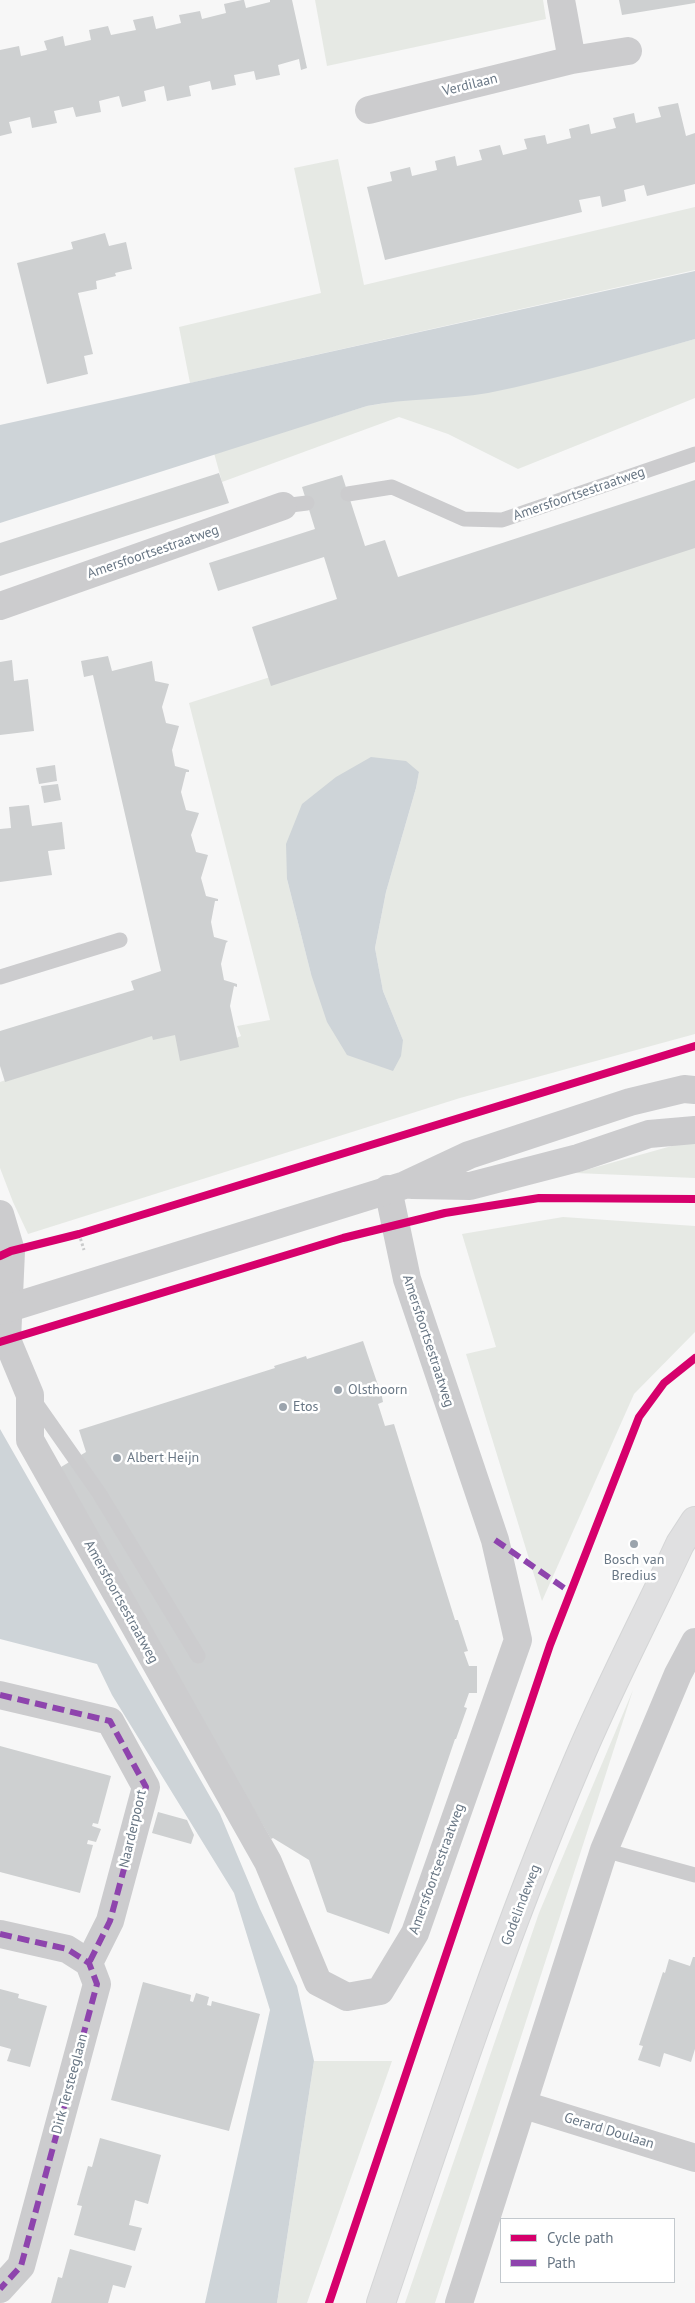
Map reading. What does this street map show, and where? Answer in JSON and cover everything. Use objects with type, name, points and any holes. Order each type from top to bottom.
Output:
[{"type":"main road","name":"Godelindeweg","points":[[381,2303],[452,2095],[507,1942],[577,1763],[680,1544],[695,1521]]},
{"type":"street","points":[[561,0],[572,60]]},
{"type":"street","name":"Verdilaan","points":[[369,110],[572,60],[628,50]]},
{"type":"street","name":"Amersfoortsestraatweg","points":[[0,606],[295,504]]},
{"type":"street","points":[[4,1310],[397,1187],[469,1155],[621,1104],[684,1089],[695,1090]]},
{"type":"street","points":[[397,1187],[470,1186],[578,1158],[649,1134],[695,1130]]},
{"type":"street","name":"Amersfoortsestraatweg","points":[[0,1214],[11,1251],[4,1310],[7,1340],[30,1395],[30,1440],[268,1862],[318,1982],[348,1997],[380,1991],[415,1933],[518,1640],[495,1540],[407,1279],[397,1187]]},
{"type":"street","points":[[459,2303],[604,1850],[678,1674],[695,1642]]},
{"type":"street","name":"Naarderpoort","points":[[0,1695],[110,1721],[146,1787],[110,1921],[89,1962]]},
{"type":"street","points":[[0,1934],[68,1949],[89,1962]]},
{"type":"street","name":"Dirk Tersteeglaan","points":[[0,2290],[21,2266],[97,1984],[89,1962]]},
{"type":"street","name":"Gerard Doulaan","points":[[524,2104],[695,2158]]},
{"type":"lane","name":"Amersfoortsestraatweg","points":[[348,494],[392,487],[464,519],[502,520],[695,454]]},
{"type":"lane","points":[[0,977],[120,940]]},
{"type":"lane","points":[[30,1395],[99,1493],[198,1656]]},
{"type":"lane","points":[[604,1850],[695,1875]]},
{"type":"path","points":[[71,1236],[83,1233]]},
{"type":"shaded area","points":[[315,0],[543,0],[546,19],[327,66]]},
{"type":"shaded area","points":[[338,159],[364,285],[695,207],[695,270],[190,383],[179,327],[321,293],[294,168]]},
{"type":"shaded area","points":[[695,271],[695,339],[566,375],[488,393],[367,406],[0,523],[0,425]]},
{"type":"shaded area","points":[[695,339],[695,398],[518,469],[448,434],[399,417],[222,482],[214,453],[367,406],[578,371]]},
{"type":"shaded area","points":[[695,541],[695,1034],[460,1098],[28,1234],[0,1168],[0,1082],[177,1020],[190,1057],[241,1036],[237,1026],[270,1020],[189,703]],"holes":[[[419,772],[386,892],[375,948],[383,991],[403,1040],[311,974],[287,879]]]},
{"type":"shaded area","points":[[371,757],[406,761],[419,772],[386,892],[375,948],[383,991],[403,1040],[401,1056],[393,1071],[347,1055],[327,1022],[311,974],[287,879],[286,844],[302,804],[336,777]]},
{"type":"shaded area","points":[[686,1142],[695,1143],[695,1178],[575,1173]]},
{"type":"shaded area","points":[[563,1217],[695,1226],[695,1332],[634,1394],[542,1601],[466,1354],[496,1347],[462,1234]]},
{"type":"shaded area","points":[[0,1429],[220,1814],[260,1909],[297,1986],[314,2061],[277,2303],[205,2303],[270,2010],[234,1893],[112,1695],[97,1664],[0,1639]]},
{"type":"shaded area","points":[[633,1690],[435,2303],[405,2303],[539,1913]]},
{"type":"shaded area","points":[[314,2061],[392,2061],[307,2303],[277,2303]]},
{"type":"building","points":[[244,0],[246,8],[270,2],[270,0],[292,0],[307,68],[301,70],[299,59],[278,65],[280,75],[256,80],[254,71],[234,75],[236,85],[212,90],[210,81],[189,86],[191,96],[167,101],[164,86],[144,91],[146,101],[122,107],[119,96],[99,101],[101,112],[76,117],[73,107],[54,111],[57,123],[32,128],[30,117],[9,122],[12,133],[0,136],[0,50],[19,46],[21,56],[47,50],[44,41],[63,36],[65,46],[91,40],[89,30],[108,26],[111,35],[136,30],[133,20],[153,16],[156,29],[181,23],[179,15],[200,11],[202,19],[226,13],[224,4]]},
{"type":"building","points":[[619,0],[695,0],[695,3],[622,15]]},
{"type":"building","points":[[678,103],[686,136],[695,133],[695,184],[647,196],[644,185],[624,190],[626,201],[602,207],[600,196],[579,200],[582,212],[385,260],[367,187],[392,181],[390,172],[410,167],[412,176],[437,170],[435,161],[455,156],[457,166],[482,160],[479,150],[500,145],[503,155],[527,149],[524,139],[545,135],[547,144],[571,138],[569,129],[589,124],[591,134],[616,128],[613,118],[634,113],[636,123],[661,117],[658,107]]},
{"type":"building","points":[[105,233],[109,246],[126,242],[132,269],[115,273],[116,276],[96,281],[97,289],[78,293],[93,354],[84,356],[88,374],[47,384],[17,263],[73,249],[71,242]]},
{"type":"building","points":[[219,473],[229,503],[0,576],[0,543]]},
{"type":"building","points":[[342,475],[365,546],[385,540],[398,577],[695,480],[695,548],[271,686],[252,627],[337,599],[324,557],[218,591],[209,563],[315,529],[302,487]]},
{"type":"building","points":[[108,656],[112,671],[152,661],[155,681],[169,684],[162,707],[166,723],[179,726],[172,750],[175,766],[189,770],[189,772],[186,772],[181,792],[186,810],[199,813],[191,835],[196,852],[208,855],[201,878],[206,896],[218,899],[218,901],[215,901],[211,922],[214,937],[228,941],[221,964],[224,980],[237,984],[237,987],[234,986],[230,1006],[239,1047],[180,1061],[175,1035],[153,1040],[152,1036],[5,1082],[0,1066],[0,1031],[134,990],[131,981],[161,971],[93,675],[84,677],[81,661]]},
{"type":"building","points":[[12,660],[14,681],[28,679],[34,731],[0,735],[0,662]]},
{"type":"building","points":[[55,765],[57,781],[39,784],[36,768]]},
{"type":"building","points":[[58,784],[61,800],[44,803],[41,786]]},
{"type":"building","points":[[29,805],[32,826],[62,822],[65,849],[48,851],[52,875],[0,882],[0,829],[11,828],[9,807]]},
{"type":"building","points":[[363,1341],[382,1397],[383,1402],[378,1404],[385,1426],[394,1424],[455,1620],[458,1620],[468,1651],[464,1652],[469,1666],[477,1666],[477,1693],[469,1693],[464,1707],[467,1708],[389,1934],[327,1912],[309,1860],[273,1838],[271,1839],[56,1470],[86,1452],[79,1430],[275,1368],[274,1366],[306,1356],[307,1359]]},
{"type":"building","points":[[0,1746],[111,1776],[98,1824],[93,1823],[92,1826],[101,1829],[96,1842],[88,1840],[87,1844],[93,1845],[80,1893],[0,1872]]},
{"type":"building","points":[[158,1812],[187,1820],[194,1835],[191,1844],[152,1833]]},
{"type":"building","points":[[693,1957],[695,1957],[695,2049],[691,2062],[664,2053],[660,2067],[638,2060],[643,2046],[639,2045],[669,1959],[690,1966]]},
{"type":"building","points":[[143,1982],[191,1995],[190,2001],[193,2002],[196,1993],[209,1997],[207,2005],[211,2006],[212,2001],[260,2014],[229,2131],[111,2100]]},
{"type":"building","points":[[0,1989],[19,1994],[18,1998],[47,2006],[30,2067],[7,2061],[11,2049],[0,2046]]},
{"type":"building","points":[[100,2138],[161,2155],[148,2204],[135,2200],[129,2225],[142,2228],[135,2251],[74,2235],[82,2206],[77,2205],[88,2166],[92,2167]]},
{"type":"building","points":[[70,2249],[132,2266],[125,2288],[113,2285],[108,2303],[51,2303],[58,2277],[62,2278]]},
{"type":"marked path","points":[[495,1540],[570,1592]]},
{"type":"marked path","points":[[0,1695],[110,1721],[146,1787],[110,1921],[89,1963]]},
{"type":"marked path","points":[[0,1934],[67,1949],[89,1963],[97,1984],[21,2266],[0,2289]]},
{"type":"cycle path","points":[[0,1256],[11,1251],[79,1234],[695,1046]]},
{"type":"cycle path","points":[[0,1342],[343,1238],[445,1213],[539,1198],[695,1199]]},
{"type":"cycle path","points":[[329,2303],[550,1645],[639,1417],[664,1383],[695,1358]]},
{"type":"place","name":"Olsthoorn","points":[[338,1390]]},
{"type":"place","name":"Etos","points":[[283,1407]]},
{"type":"place","name":"Albert Heijn","points":[[117,1458]]},
{"type":"place","name":"Bosch van Bredius","points":[[634,1544]]}]
